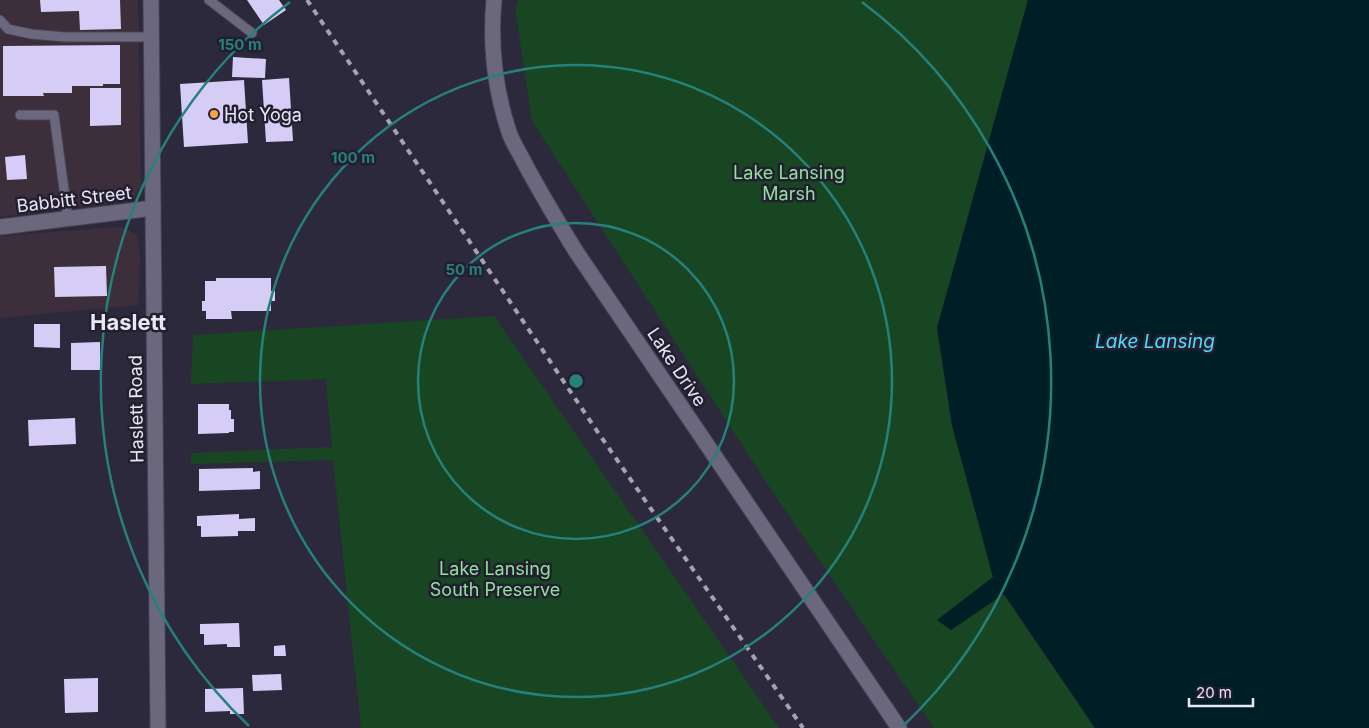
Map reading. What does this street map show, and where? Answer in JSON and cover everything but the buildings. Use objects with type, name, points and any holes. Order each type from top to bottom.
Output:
[{"type":"street","name":"Haslett Road","points":[[151,0],[158,728]]},
{"type":"street","name":"Lake Drive","points":[[494,0],[492,22],[494,61],[499,95],[508,131],[533,179],[575,250],[899,728]]},
{"type":"street","name":"Babbitt Street","points":[[0,227],[153,208]]},
{"type":"lane","points":[[209,0],[252,33]]},
{"type":"lane","points":[[0,20],[8,29],[31,34],[65,37],[151,37]]},
{"type":"lane","points":[[20,115],[54,115],[68,219]]},
{"type":"shaded area","points":[[0,0],[138,0],[141,186],[135,196],[128,201],[0,217]]},
{"type":"shaded area","points":[[118,227],[129,230],[137,236],[140,254],[138,305],[0,318],[0,236]]},
{"type":"green space","name":"Lake Lansing Marsh","points":[[519,0],[1028,0],[937,328],[952,425],[993,577],[951,630],[1003,594],[1095,728],[934,728],[768,485],[532,121],[515,8]]},
{"type":"green space","name":"Lake Lansing South Preserve","points":[[494,316],[779,728],[361,728],[333,460],[191,464],[191,453],[332,447],[326,379],[191,384],[193,335]]},
{"type":"water","name":"Lake Lansing","points":[[1028,0],[1369,0],[1369,728],[1095,728],[1004,594],[951,630],[937,620],[993,577],[952,425],[937,328]]},
{"type":"railway","points":[[307,0],[597,431],[803,728]]},
{"type":"place","name":"Hot Yoga","points":[[214,114]]},
{"type":"district","name":"Haslett","points":[[128,322]]}]
